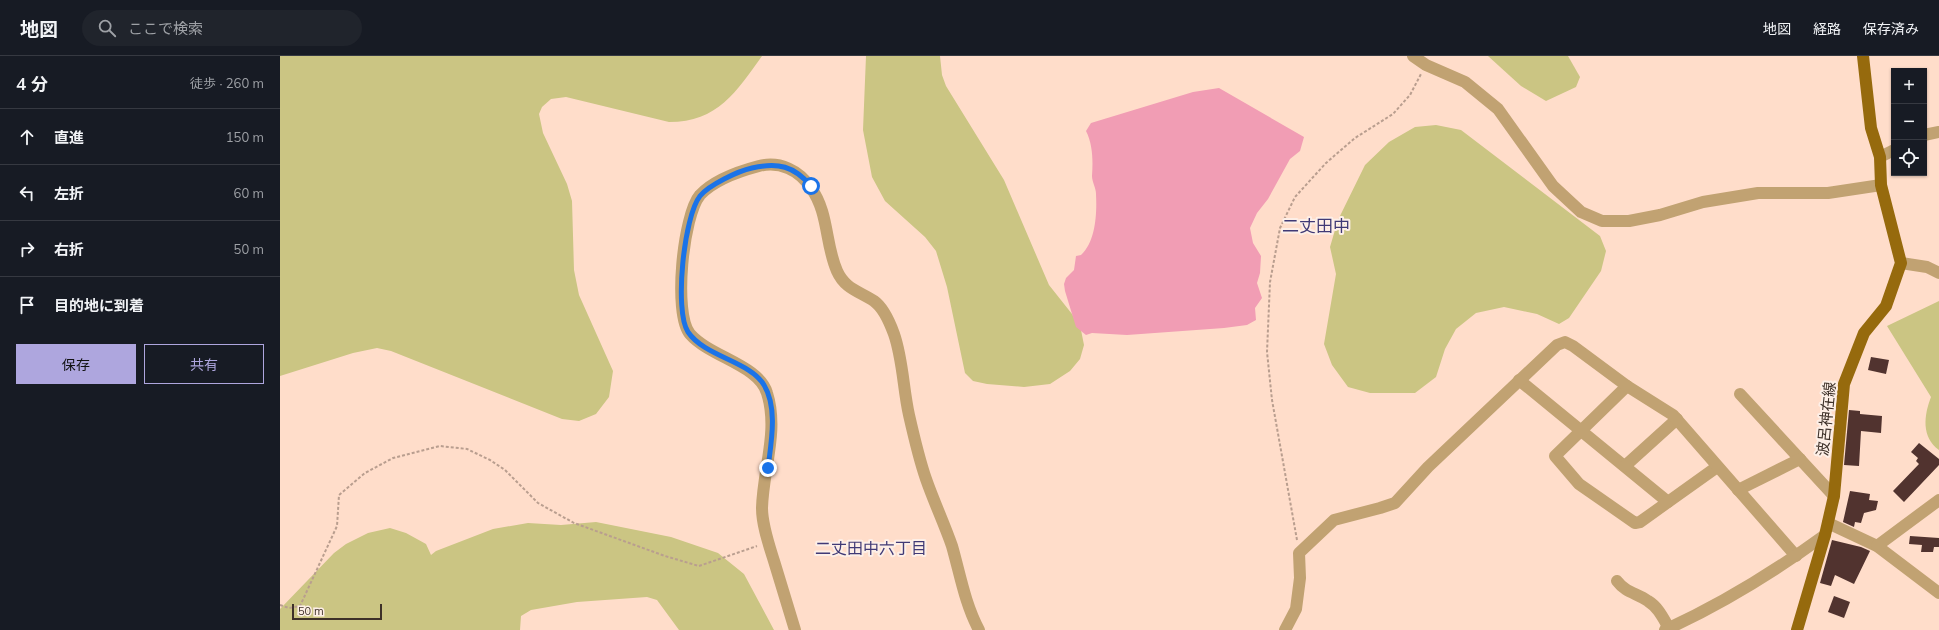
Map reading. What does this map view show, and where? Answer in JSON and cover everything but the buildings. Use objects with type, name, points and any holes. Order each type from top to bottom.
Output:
[{"type":"main road","points":[[1863,56],[1871,128],[1880,157],[1881,185],[1901,263]]},
{"type":"main road","name":"波呂神在線","points":[[1797,630],[1825,536],[1834,496],[1844,384],[1864,333],[1886,306],[1901,263]]},
{"type":"street","points":[[1412,56],[1426,65],[1465,82],[1498,109],[1553,186],[1581,212],[1602,222],[1629,221],[1660,215],[1703,202],[1758,193],[1828,193],[1881,185]]},
{"type":"street","points":[[1927,134],[1939,132]]},
{"type":"street","points":[[1880,157],[1891,152]]},
{"type":"street","points":[[795,630],[768,542],[762,510],[771,440],[772,420],[767,391],[759,378],[699,343],[688,332],[682,313],[685,240],[693,210],[700,196],[711,187],[731,176],[747,169],[767,164],[792,169],[802,176],[811,186],[822,211],[830,255],[839,276],[853,291],[876,302],[891,328],[900,353],[908,410],[922,465],[951,544],[973,618],[979,630]]},
{"type":"street","points":[[1901,263],[1927,267],[1939,274]]},
{"type":"street","points":[[1285,630],[1296,610],[1300,578],[1299,553],[1334,520],[1395,503],[1428,467],[1557,345],[1565,342],[1573,346],[1627,386],[1673,415],[1796,556]]},
{"type":"street","points":[[1520,380],[1668,502]]},
{"type":"street","points":[[1627,386],[1555,456],[1579,484],[1635,524],[1640,522],[1717,467]]},
{"type":"street","points":[[1740,394],[1834,496]]},
{"type":"street","points":[[1625,466],[1677,419]]},
{"type":"street","points":[[1738,490],[1800,459]]},
{"type":"street","points":[[1877,546],[1939,500]]},
{"type":"street","points":[[1828,523],[1877,546],[1939,592]]},
{"type":"street","points":[[1617,581],[1622,588],[1648,600],[1654,606],[1667,629],[1708,610],[1758,581],[1825,536]]},
{"type":"path","points":[[1299,553],[1272,400],[1267,352],[1270,282],[1280,228],[1295,197],[1326,163],[1355,138],[1393,114],[1410,95],[1426,65]]},
{"type":"path","points":[[280,605],[289,608],[300,606],[337,526],[339,495],[365,473],[393,458],[440,446],[467,449],[490,460],[505,470],[538,504],[574,523],[665,556],[699,566],[768,542]]},
{"type":"shaded area","points":[[280,56],[762,56],[734,93],[724,102],[713,111],[701,117],[686,121],[669,122],[566,97],[551,99],[542,107],[539,114],[543,133],[567,184],[572,201],[574,270],[579,295],[613,371],[609,397],[596,414],[579,421],[562,419],[391,351],[377,348],[353,353],[280,376]]},
{"type":"shaded area","points":[[866,56],[940,56],[942,75],[946,86],[1004,180],[1049,285],[1072,314],[1081,330],[1084,345],[1080,359],[1070,371],[1050,384],[1024,387],[987,384],[973,381],[965,373],[947,287],[936,251],[925,237],[885,201],[872,177],[863,130]]},
{"type":"shaded area","points":[[1488,56],[1568,56],[1580,77],[1576,87],[1546,101],[1521,86]]},
{"type":"shaded area","points":[[1219,88],[1304,137],[1300,151],[1290,159],[1268,199],[1257,213],[1250,228],[1253,243],[1261,256],[1260,273],[1257,283],[1262,298],[1255,308],[1256,320],[1247,325],[1224,328],[1127,335],[1092,333],[1086,335],[1076,327],[1064,284],[1066,278],[1074,270],[1076,256],[1081,255],[1090,242],[1093,235],[1096,218],[1096,192],[1092,178],[1091,147],[1086,131],[1091,123],[1193,92]]},
{"type":"shaded area","points":[[1436,125],[1461,130],[1600,236],[1606,251],[1601,271],[1569,318],[1559,324],[1537,314],[1504,307],[1476,313],[1456,329],[1445,349],[1436,377],[1415,393],[1370,393],[1348,387],[1332,365],[1324,344],[1336,274],[1330,247],[1338,220],[1365,165],[1389,142],[1415,127]]},
{"type":"shaded area","points":[[1939,301],[1939,450],[1929,439],[1927,432],[1926,418],[1931,397],[1887,326]]},
{"type":"shaded area","points":[[596,522],[671,537],[718,553],[744,574],[774,630],[679,630],[657,600],[647,597],[577,602],[531,610],[521,616],[520,630],[280,630],[280,609],[334,553],[346,544],[368,533],[390,528],[406,533],[426,544],[431,555],[436,551],[493,529],[528,523],[561,525]]},
{"type":"district","name":"二丈田中","points":[[1316,225]]},
{"type":"district","name":"二丈田中六丁目","points":[[871,548]]},
{"type":"route","points":[[768,468],[772,420],[770,404],[764,384],[759,378],[744,368],[719,356],[699,343],[688,332],[685,326],[682,313],[682,287],[685,240],[693,210],[700,196],[711,187],[747,169],[767,164],[778,165],[792,169],[802,176],[811,186]]}]
